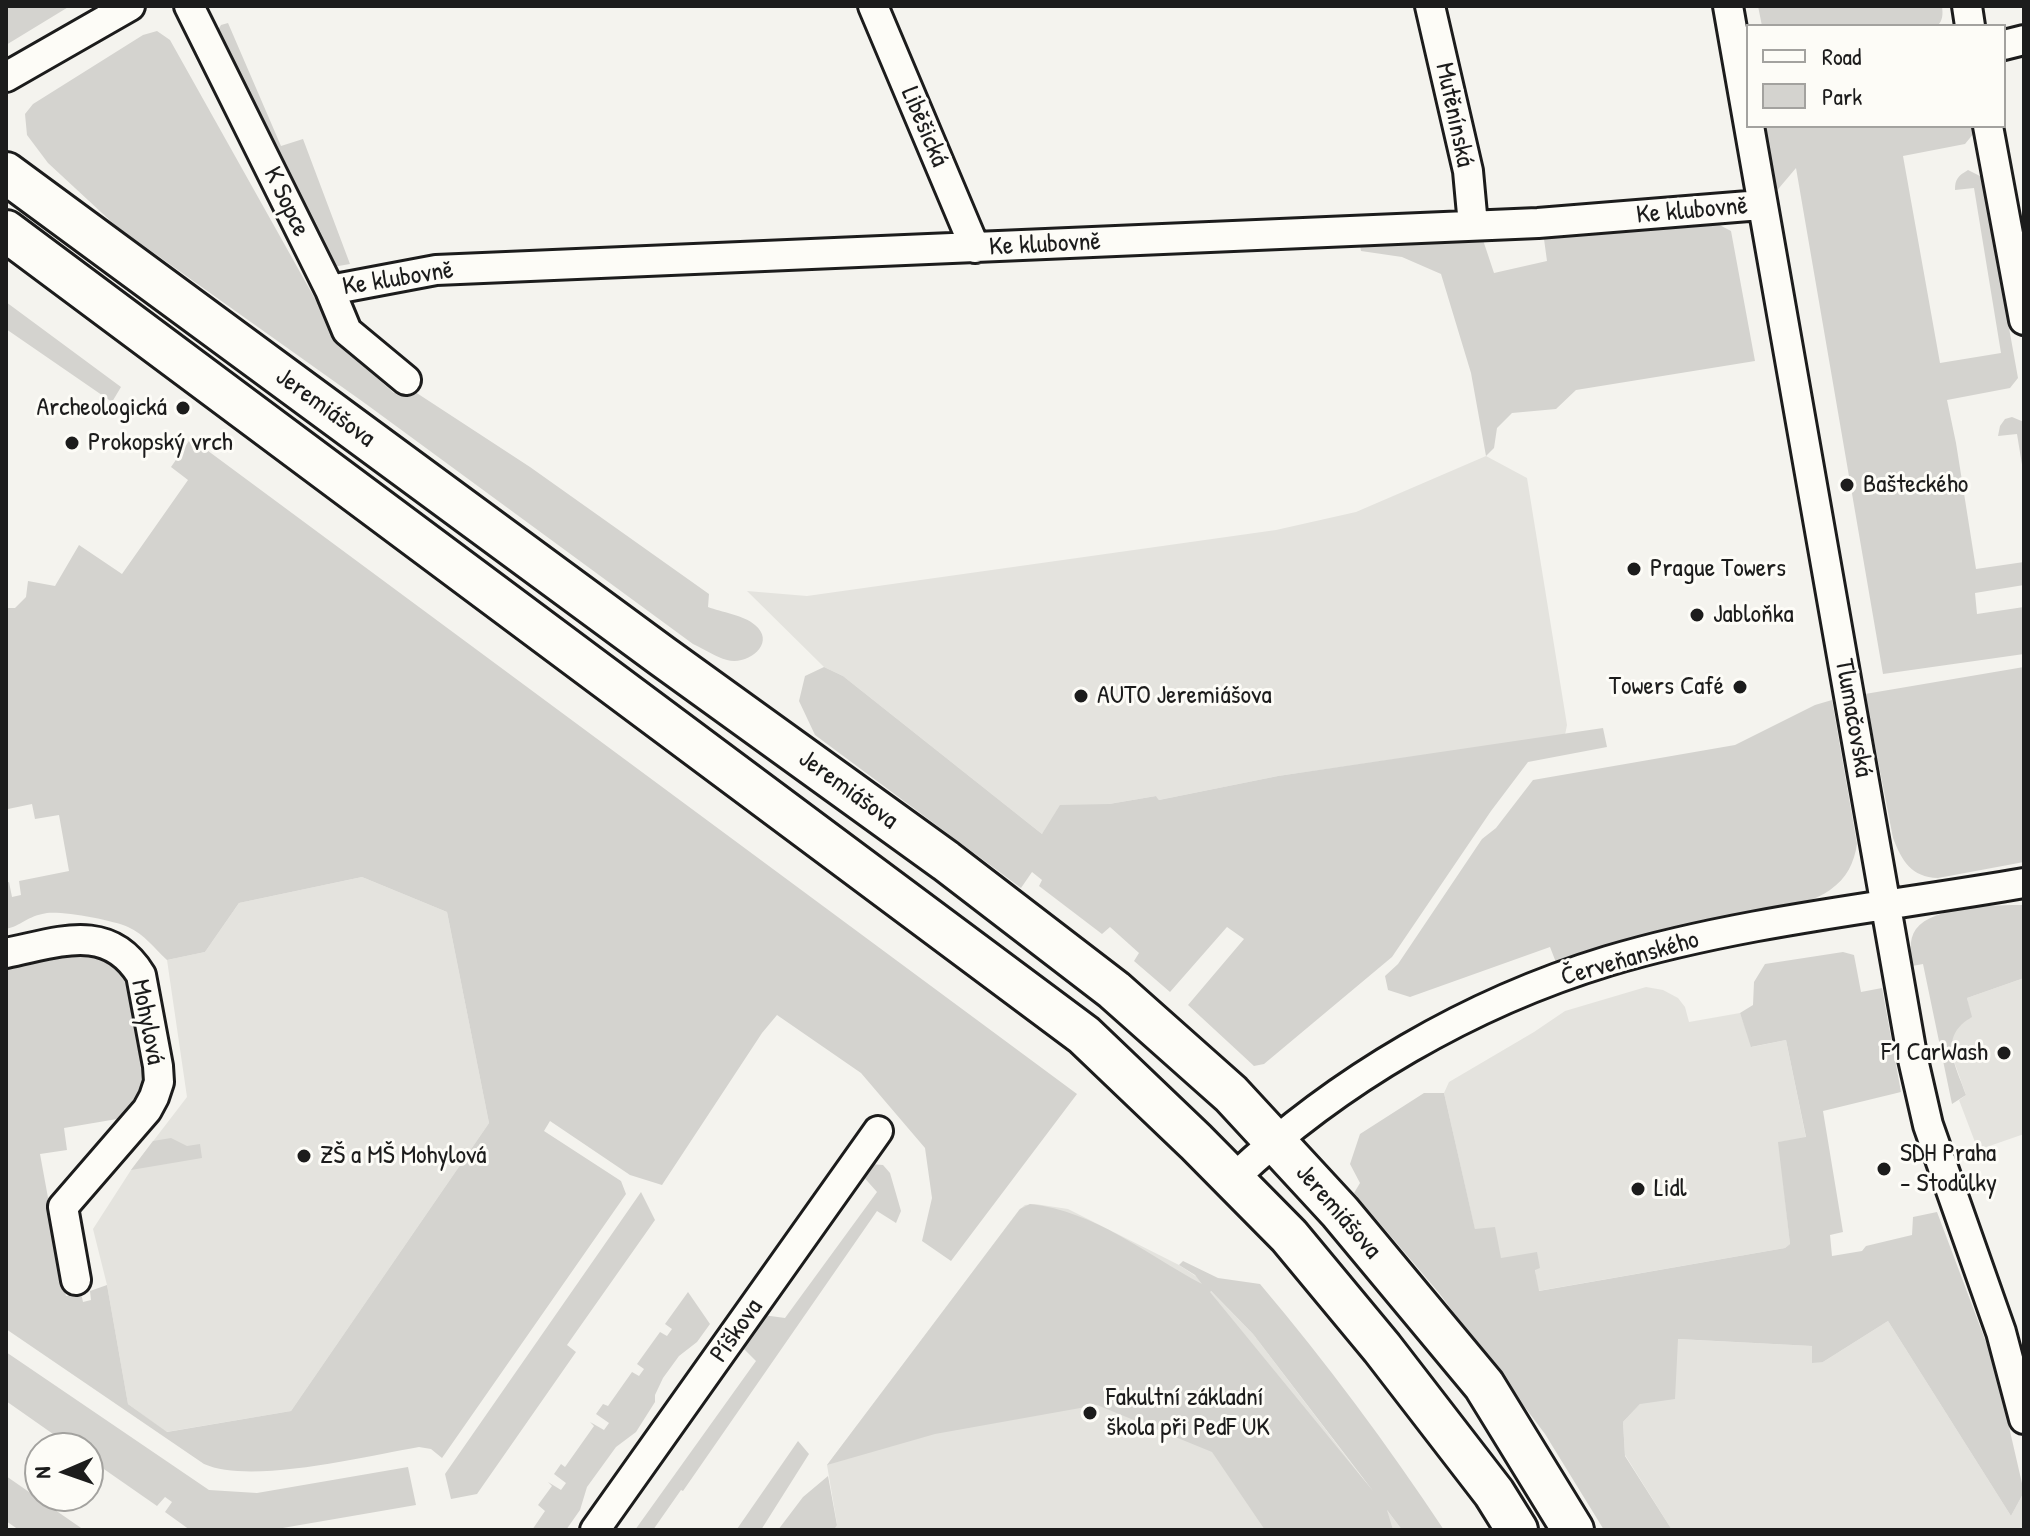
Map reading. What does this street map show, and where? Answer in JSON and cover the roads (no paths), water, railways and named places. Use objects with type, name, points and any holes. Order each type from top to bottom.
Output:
[{"type":"main road","name":"Jeremiášova","points":[[6,173],[946,861],[1114,990],[1231,1094],[1340,1212],[1484,1385],[1573,1530]]},
{"type":"main road","name":"Jeremiášova","points":[[6,231],[1084,1035],[1234,1178],[1289,1236],[1382,1348],[1494,1493],[1517,1530]]},
{"type":"street","points":[[6,77],[130,6]]},
{"type":"street","name":"K Sopce","points":[[189,6],[330,290],[347,331],[406,380]]},
{"type":"street","name":"Liběšická","points":[[873,6],[975,248]]},
{"type":"street","name":"Mutěnínská","points":[[1430,6],[1468,171],[1473,225]]},
{"type":"street","name":"Tlumačovská","points":[[1728,6],[1745,85]]},
{"type":"street","name":"Tlumačovská","points":[[1751,128],[1761,205],[1912,1055],[1928,1125],[2001,1332],[2024,1419]]},
{"type":"street","points":[[1988,128],[2024,320]]},
{"type":"street","name":"Ke klubovně","points":[[330,290],[436,270],[1538,223],[1761,205]]},
{"type":"street","name":"Červeňanského","points":[[1234,1178],[1311,1112],[1429,1037],[1538,987],[1606,962],[1701,937],[2024,883]]},
{"type":"street","name":"Mohylová","points":[[6,953],[76,939],[100,941],[120,949],[141,975],[159,1082],[147,1110],[63,1207],[76,1280]]},
{"type":"street","name":"Píškova","points":[[595,1530],[878,1131]]},
{"type":"place","name":"Archeologická","points":[[183,408]]},
{"type":"place","name":"Prokopský vrch","points":[[72,443]]},
{"type":"place","name":"Bašteckého","points":[[1847,485]]},
{"type":"place","name":"Prague Towers","points":[[1634,569]]},
{"type":"place","name":"Jabloňka","points":[[1697,615]]},
{"type":"place","name":"Towers Café","points":[[1740,687]]},
{"type":"place","name":"AUTO Jeremiášova","points":[[1081,696]]},
{"type":"place","name":"F1 CarWash","points":[[2004,1053]]},
{"type":"place","name":"ZŠ a MŠ Mohylová","points":[[304,1156]]},
{"type":"place","name":"SDH Praha - Stodůlky","points":[[1884,1169]]},
{"type":"place","name":"Lidl","points":[[1638,1189]]},
{"type":"place","name":"Fakultní základní škola při PedF UK","points":[[1090,1413]]}]
